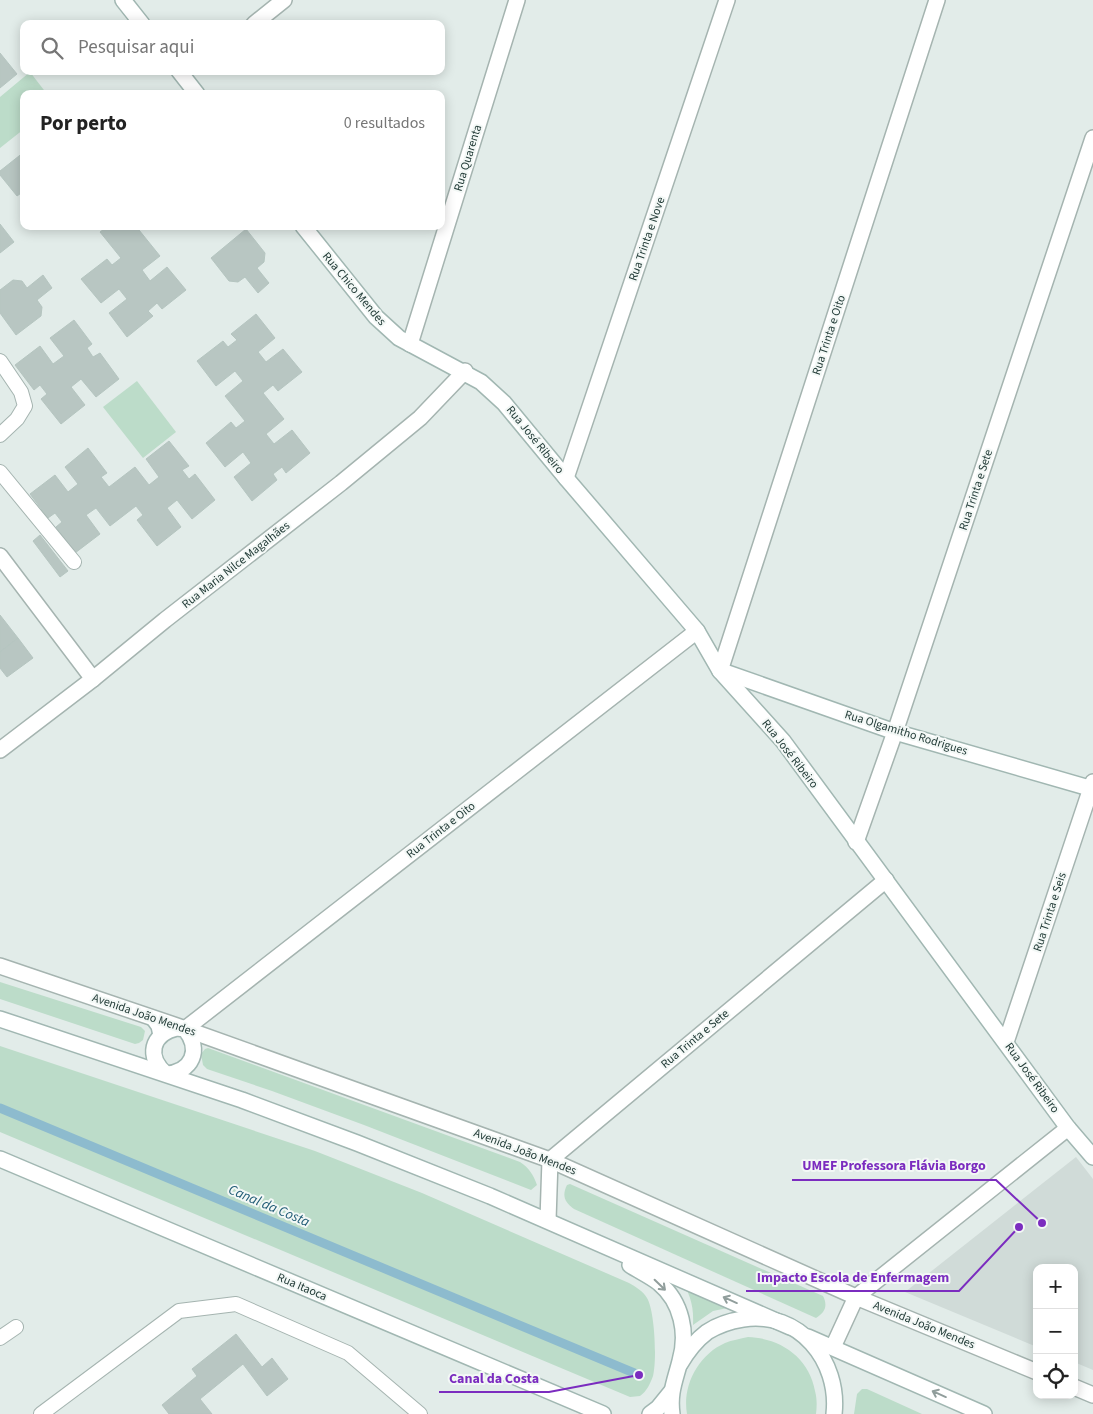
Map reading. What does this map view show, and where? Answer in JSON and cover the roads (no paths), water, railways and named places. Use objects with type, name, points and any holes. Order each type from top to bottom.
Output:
[{"type":"street","points":[[123,0],[139,20]]},
{"type":"street","points":[[259,20],[284,0]]},
{"type":"street","name":"Rua Quarenta","points":[[410,344],[517,0]]},
{"type":"street","name":"Rua Trinta e Nove","points":[[566,478],[727,0]]},
{"type":"street","name":"Rua Trinta e Oito","points":[[720,671],[937,0]]},
{"type":"street","points":[[187,75],[195,90]]},
{"type":"street","name":"Rua Trinta e Sete","points":[[856,842],[895,732],[1093,138]]},
{"type":"street","name":"Rua Chico Mendes","points":[[306,230],[376,317],[399,338],[465,371]]},
{"type":"street","name":"Rua José Ribeiro","points":[[465,371],[504,402],[696,631],[720,671],[783,741],[1068,1128],[1093,1157]]},
{"type":"street","name":"Rua Maria Nilce Magalhães","points":[[0,750],[341,484],[420,418],[465,371]]},
{"type":"street","points":[[0,556],[93,679]]},
{"type":"street","name":"Rua Trinta e Oito","points":[[185,1029],[696,631]]},
{"type":"street","name":"Rua Olgamitho Rodrigues","points":[[720,671],[895,732],[1092,786]]},
{"type":"street","name":"Rua Trinta e Seis","points":[[1006,1042],[1092,786]]},
{"type":"street","name":"Rua Trinta e Sete","points":[[550,1160],[886,880]]},
{"type":"street","name":"Avenida João Mendes","points":[[0,966],[154,1018],[550,1160],[856,1298],[1033,1370]]},
{"type":"street","points":[[154,1018],[159,1026],[161,1035]]},
{"type":"street","points":[[0,1019],[242,1100],[357,1143],[548,1220],[984,1414]]},
{"type":"street","points":[[141,1065],[148,1060],[161,1035],[168,1030],[185,1029],[194,1043],[194,1051]]},
{"type":"street","points":[[153,1052],[159,1069],[166,1074],[182,1071],[188,1065],[198,1042],[207,1037]]},
{"type":"street","points":[[188,1065],[188,1076],[194,1084]]},
{"type":"street","points":[[833,1347],[856,1298],[1068,1128]]},
{"type":"street","name":"Rua Itaoca","points":[[0,1159],[603,1414]]},
{"type":"street","points":[[548,1220],[550,1160]]},
{"type":"street","points":[[591,1239],[661,1285],[677,1307],[682,1320],[684,1335],[680,1364],[671,1392],[672,1414]]},
{"type":"street","points":[[680,1364],[696,1341],[720,1325],[748,1318],[777,1322],[796,1331],[812,1343],[827,1364],[835,1390],[834,1414]]},
{"type":"street","points":[[1078,1389],[1093,1395]]},
{"type":"street","points":[[650,1414],[658,1408],[671,1392]]},
{"type":"lane","points":[[0,361],[22,392],[25,406],[17,419],[0,435]]},
{"type":"lane","points":[[0,472],[74,562]]},
{"type":"lane","points":[[41,1414],[179,1311],[236,1304],[348,1353],[420,1414]]},
{"type":"lane","points":[[0,1338],[16,1327]]},
{"type":"waterway","name":"Canal da Costa","points":[[0,1108],[639,1375]]},
{"type":"place","name":"UMEF Professora Flávia Borgo","points":[[1042,1223]]},
{"type":"place","name":"Impacto Escola de Enfermagem","points":[[1019,1227]]},
{"type":"place","name":"Canal da Costa","points":[[639,1375]]}]
